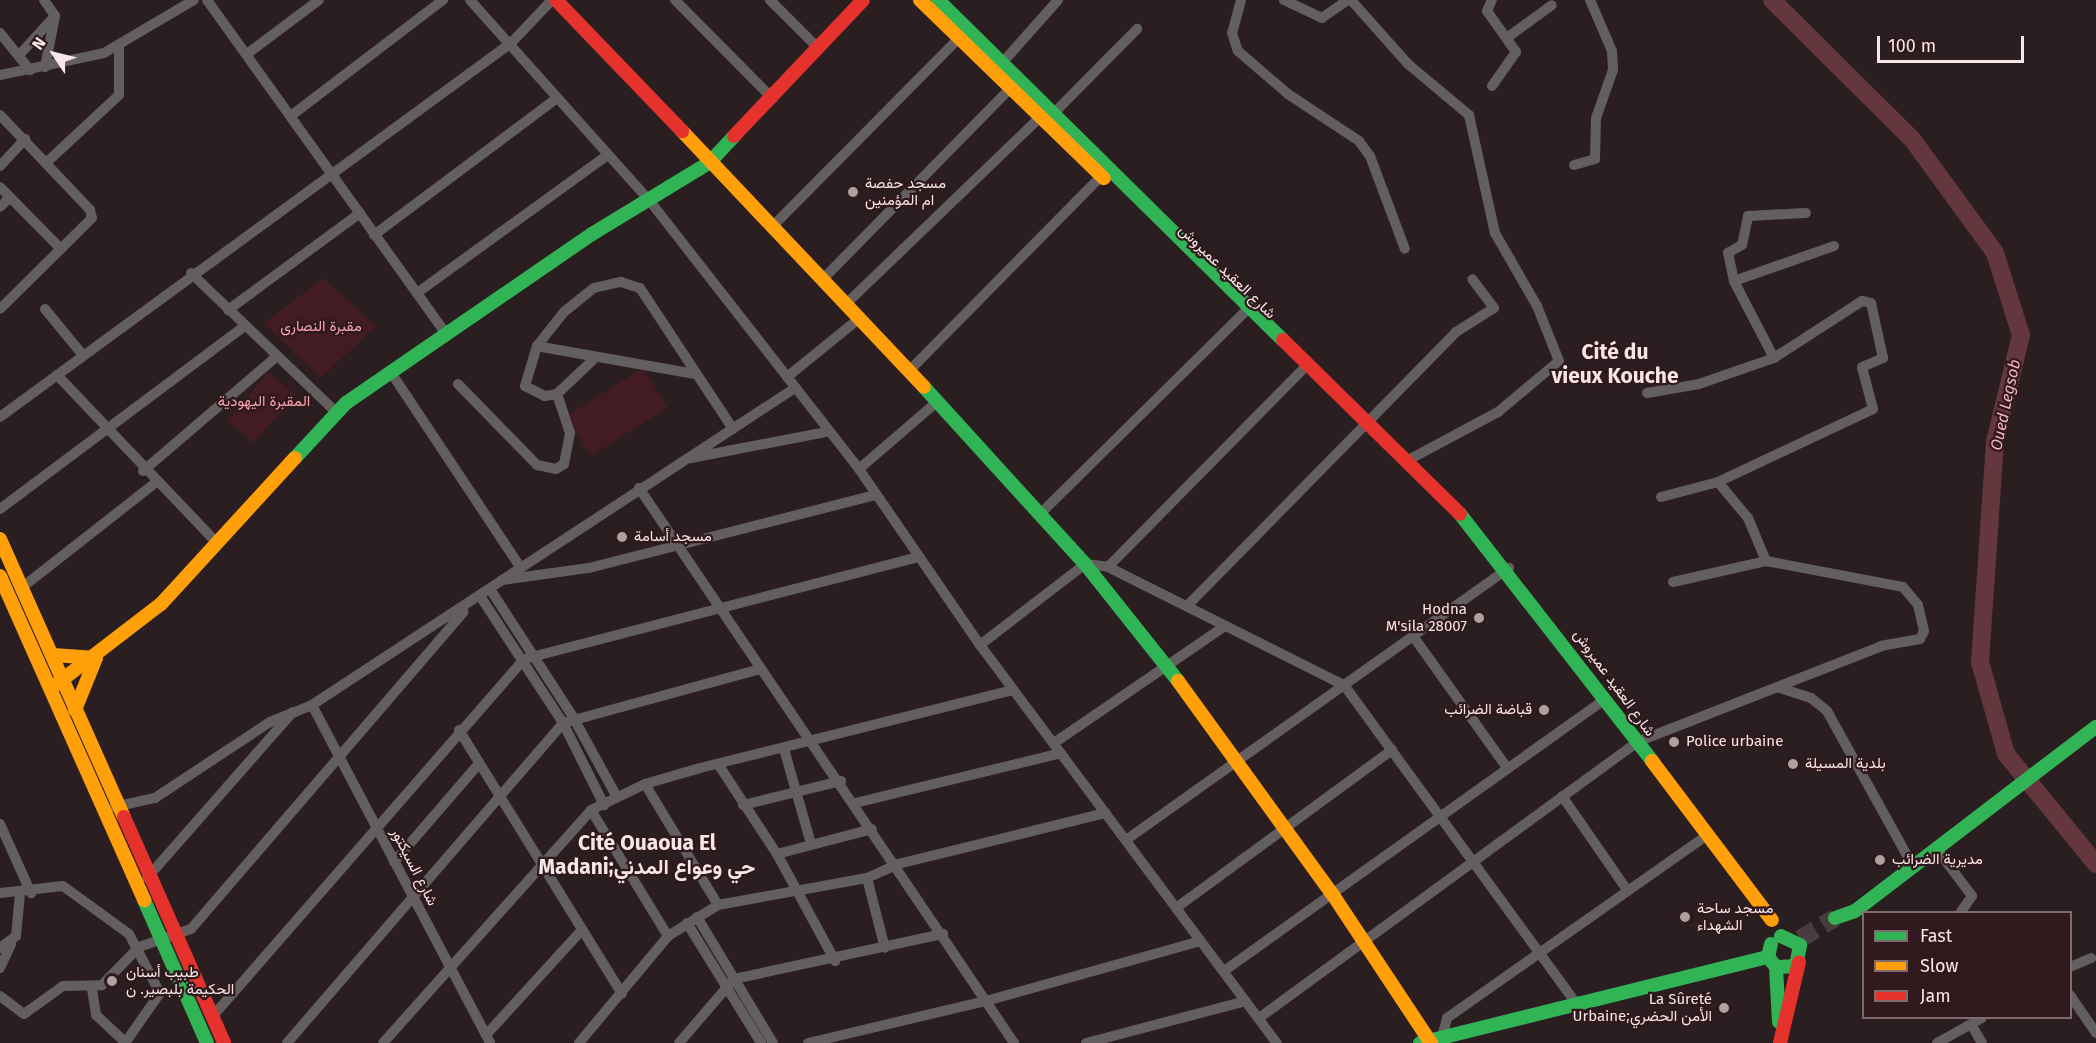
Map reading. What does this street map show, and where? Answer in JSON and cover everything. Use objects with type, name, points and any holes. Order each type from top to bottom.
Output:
[{"type":"main road","points":[[556,0],[771,228],[861,317],[1085,564],[1168,667],[1234,763],[1333,895],[1431,1041],[1785,945]]},
{"type":"main road","points":[[50,688],[96,658],[161,604],[336,412],[390,371],[709,163],[773,99],[863,0]]},
{"type":"main road","name":"شارع العقيد عميروش","points":[[920,0],[1303,369],[1408,460],[1509,568],[1757,905]]},
{"type":"main road","name":"شارع العقيد عميروش","points":[[938,0],[1055,112],[1364,422],[1471,540],[1509,568]]},
{"type":"main road","points":[[0,539],[20,590],[53,655],[75,710],[120,804],[162,942],[207,1043]]},
{"type":"main road","points":[[0,576],[106,812],[142,880],[178,937],[224,1043]]},
{"type":"main road","points":[[53,655],[96,658]]},
{"type":"main road","points":[[75,710],[96,658]]},
{"type":"main road","points":[[1837,923],[2056,754],[2096,727]]},
{"type":"main road","points":[[1757,905],[1785,945],[1780,1040]]},
{"type":"main road","points":[[1757,905],[1785,945],[1780,1040]]},
{"type":"street","points":[[44,0],[56,16],[45,67]]},
{"type":"street","points":[[0,75],[45,67],[119,46],[194,0]]},
{"type":"street","points":[[207,0],[336,172],[374,235],[447,335]]},
{"type":"street","points":[[247,54],[319,0]]},
{"type":"street","points":[[292,115],[443,0]]},
{"type":"street","points":[[470,0],[511,43],[606,156],[649,200],[787,376],[826,432],[859,469],[980,645],[1277,1043]]},
{"type":"street","points":[[0,417],[190,273],[336,172],[511,43],[552,0]]},
{"type":"street","points":[[675,0],[773,99]]},
{"type":"street","points":[[770,0],[819,49]]},
{"type":"street","points":[[1003,62],[1058,0]]},
{"type":"street","points":[[1241,0],[1232,33],[1238,51],[1288,94],[1359,141],[1370,156],[1405,249]]},
{"type":"street","points":[[1284,0],[1316,18],[1349,0],[1408,64],[1469,115],[1495,233],[1538,306],[1559,361],[1498,412],[1408,460]]},
{"type":"street","points":[[1491,86],[1516,52],[1508,37],[1487,11],[1492,0]]},
{"type":"street","points":[[1574,165],[1595,159],[1596,118],[1612,70],[1612,51],[1590,0]]},
{"type":"street","points":[[1508,37],[1552,5]]},
{"type":"street","points":[[21,53],[56,16]]},
{"type":"street","points":[[1055,112],[1137,29]]},
{"type":"street","points":[[0,33],[21,53],[30,70]]},
{"type":"street","points":[[771,228],[959,38]]},
{"type":"street","points":[[46,163],[119,95],[119,46]]},
{"type":"street","points":[[824,279],[1011,88]]},
{"type":"street","points":[[374,235],[556,99]]},
{"type":"street","points":[[0,115],[25,139],[92,214],[90,223],[0,309]]},
{"type":"street","points":[[847,303],[1040,117]]},
{"type":"street","points":[[0,166],[25,139]]},
{"type":"street","points":[[417,293],[606,156]]},
{"type":"street","points":[[909,371],[1102,175]]},
{"type":"street","points":[[0,187],[61,249]]},
{"type":"street","points":[[0,207],[10,197]]},
{"type":"street","points":[[228,310],[360,213]]},
{"type":"street","points":[[1774,358],[1734,281],[1728,252],[1742,245],[1748,216],[1806,213]]},
{"type":"street","points":[[1734,281],[1834,246]]},
{"type":"street","points":[[190,273],[275,358],[336,412]]},
{"type":"street","points":[[1188,605],[1364,422],[1456,332],[1494,308],[1472,279]]},
{"type":"street","points":[[557,394],[526,389],[537,345],[582,296],[621,282],[640,288],[733,429]]},
{"type":"street","points":[[1647,393],[1699,384],[1774,358],[1862,301],[1871,303],[1883,358],[1862,367],[1873,409],[1718,482],[1661,497]]},
{"type":"street","points":[[45,309],[82,354]]},
{"type":"street","points":[[1041,513],[1245,312]]},
{"type":"street","points":[[787,376],[861,317]]},
{"type":"street","points":[[0,509],[243,327]]},
{"type":"street","points":[[537,345],[695,374]]},
{"type":"street","points":[[557,394],[596,357]]},
{"type":"street","points":[[143,471],[275,358]]},
{"type":"street","points":[[1108,567],[1303,369]]},
{"type":"street","points":[[390,371],[519,567]]},
{"type":"street","points":[[57,375],[143,471],[217,543]]},
{"type":"street","points":[[458,384],[544,468],[561,469],[570,434],[557,394]]},
{"type":"street","points":[[0,996],[24,1014],[63,987],[92,989],[108,981],[139,947],[178,937],[191,929],[471,604],[519,567],[795,388]]},
{"type":"street","points":[[859,469],[937,402]]},
{"type":"street","points":[[685,459],[826,432]]},
{"type":"street","points":[[1718,482],[1748,518],[1766,561]]},
{"type":"street","points":[[20,590],[155,483]]},
{"type":"street","points":[[639,488],[898,864],[1014,1043]]},
{"type":"street","points":[[502,580],[589,568],[875,495]]},
{"type":"street","points":[[212,1017],[459,730],[530,658],[918,557]]},
{"type":"street","points":[[1259,1018],[1472,860],[1637,742],[1882,646],[1917,640],[1924,631],[1918,605],[1903,587],[1766,561],[1673,582]]},
{"type":"street","points":[[980,645],[1085,564],[1108,567],[1344,685],[1575,1002]]},
{"type":"street","points":[[1126,840],[1509,568]]},
{"type":"street","points":[[490,589],[568,720],[617,796]]},
{"type":"street","points":[[480,596],[530,658]]},
{"type":"street","points":[[106,812],[120,804],[155,798],[295,710],[312,705],[471,604]]},
{"type":"street","points":[[1054,743],[1226,626]]},
{"type":"street","points":[[1413,636],[1508,770]]},
{"type":"street","points":[[287,1043],[498,794],[568,720],[762,669]]},
{"type":"street","points":[[1777,687],[1811,698],[1827,711],[1913,866]]},
{"type":"street","points":[[383,1043],[542,859],[591,810],[645,784],[1013,690]]},
{"type":"street","points":[[1224,971],[1605,699]]},
{"type":"street","name":"شارع السيكتور","points":[[312,705],[342,756],[448,968],[488,1039]]},
{"type":"street","points":[[142,880],[295,710]]},
{"type":"street","points":[[568,720],[604,805]]},
{"type":"street","points":[[459,730],[477,766],[542,859],[622,994]]},
{"type":"street","points":[[784,749],[811,844]]},
{"type":"street","points":[[1176,908],[1392,750]]},
{"type":"street","points":[[855,803],[1061,753]]},
{"type":"street","points":[[718,764],[777,855],[835,961]]},
{"type":"street","points":[[394,862],[477,766]]},
{"type":"street","points":[[743,805],[797,794],[841,781]]},
{"type":"street","points":[[645,784],[718,905]]},
{"type":"street","points":[[1562,796],[1627,890]]},
{"type":"street","points":[[591,810],[668,936]]},
{"type":"street","points":[[579,1043],[668,936],[718,905],[798,893],[867,878],[898,864],[1106,813]]},
{"type":"street","points":[[0,824],[26,893],[12,944],[0,968]]},
{"type":"street","points":[[777,855],[872,829]]},
{"type":"street","points":[[1431,1041],[1446,1020],[1706,836]]},
{"type":"street","points":[[1936,848],[1972,896],[1962,911]]},
{"type":"street","points":[[867,878],[885,948]]},
{"type":"street","points":[[0,893],[26,893],[63,886],[78,893],[139,947],[160,993],[125,1043],[96,1016],[92,989]]},
{"type":"street","points":[[697,917],[761,1043]]},
{"type":"street","points":[[687,923],[773,1043]]},
{"type":"street","points":[[488,1039],[582,930]]},
{"type":"street","points":[[679,1043],[730,982],[835,961],[943,934]]},
{"type":"street","points":[[808,1043],[986,1001],[1201,941]]},
{"type":"street","points":[[0,948],[12,944]]},
{"type":"street","points":[[2072,966],[2091,958]]},
{"type":"street","points":[[2072,998],[2096,1033]]},
{"type":"street","points":[[1086,1043],[1246,1001]]},
{"type":"street","points":[[1937,1043],[1979,1019]]},
{"type":"street","points":[[1971,1024],[1982,1043]]},
{"type":"green space","name":"مقبرة النصارى","points":[[323,278],[376,326],[321,378],[264,323]]},
{"type":"green space","points":[[643,368],[668,408],[591,456],[566,416]]},
{"type":"green space","name":"المقبرة اليهودية","points":[[269,372],[295,395],[253,443],[227,420]]},
{"type":"waterway","name":"Oued Legsob","points":[[1772,0],[1912,139],[1995,253],[2021,335],[1995,442],[1980,662],[2006,754],[2096,864]]},
{"type":"tunnel","points":[[1800,939],[1835,918]]},
{"type":"traffic: fast","points":[[938,0],[1283,340]]},
{"type":"traffic: fast","points":[[295,458],[346,403],[592,234],[709,163],[734,136]]},
{"type":"traffic: fast","points":[[924,387],[1085,564],[1178,681]]},
{"type":"traffic: fast","points":[[1460,514],[1652,761]]},
{"type":"traffic: fast","points":[[1835,918],[1855,911],[2096,727]]},
{"type":"traffic: fast","points":[[144,900],[207,1043]]},
{"type":"traffic: fast","points":[[1771,944],[1768,957],[1776,967],[1796,966],[1800,945],[1781,936]]},
{"type":"traffic: fast","points":[[1420,1043],[1768,957]]},
{"type":"traffic: fast","points":[[1776,967],[1779,1022]]},
{"type":"traffic: slow","points":[[920,0],[1104,178]]},
{"type":"traffic: slow","points":[[682,131],[924,387]]},
{"type":"traffic: slow","points":[[54,686],[161,604],[295,458]]},
{"type":"traffic: slow","points":[[0,539],[124,817]]},
{"type":"traffic: slow","points":[[0,576],[144,900]]},
{"type":"traffic: slow","points":[[53,655],[96,658],[75,710]]},
{"type":"traffic: slow","points":[[1178,681],[1333,895],[1431,1043]]},
{"type":"traffic: slow","points":[[1652,761],[1772,920]]},
{"type":"traffic: jam","points":[[556,0],[682,131]]},
{"type":"traffic: jam","points":[[734,136],[863,0]]},
{"type":"traffic: jam","points":[[1283,340],[1460,514]]},
{"type":"traffic: jam","points":[[124,817],[224,1043]]},
{"type":"traffic: jam","points":[[1780,1043],[1799,962]]},
{"type":"place","name":"مسجد حفصة ام المؤمنين","points":[[853,192]]},
{"type":"place","name":"مسجد أسامة","points":[[622,537]]},
{"type":"place","name":"Hodna M'sila 28007","points":[[1479,618]]},
{"type":"place","name":"قباضة الضرائب","points":[[1544,710]]},
{"type":"place","name":"Police urbaine","points":[[1674,742]]},
{"type":"place","name":"بلدية المسيلة","points":[[1793,764]]},
{"type":"place","name":"مديرية الضرائب","points":[[1880,860]]},
{"type":"place","name":"مسجد ساحة الشهداء","points":[[1685,917]]},
{"type":"place","name":"طبيب أسنان الحكيمة بلبصير. ن","points":[[112,981]]},
{"type":"place","name":"La Sûreté Urbaine;الأمن الحضري","points":[[1724,1008]]},
{"type":"district","name":"Cité du vieux Kouche","points":[[1615,364]]},
{"type":"district","name":"Cité Ouaoua El Madani;حي وعواع المدني","points":[[647,855]]}]
